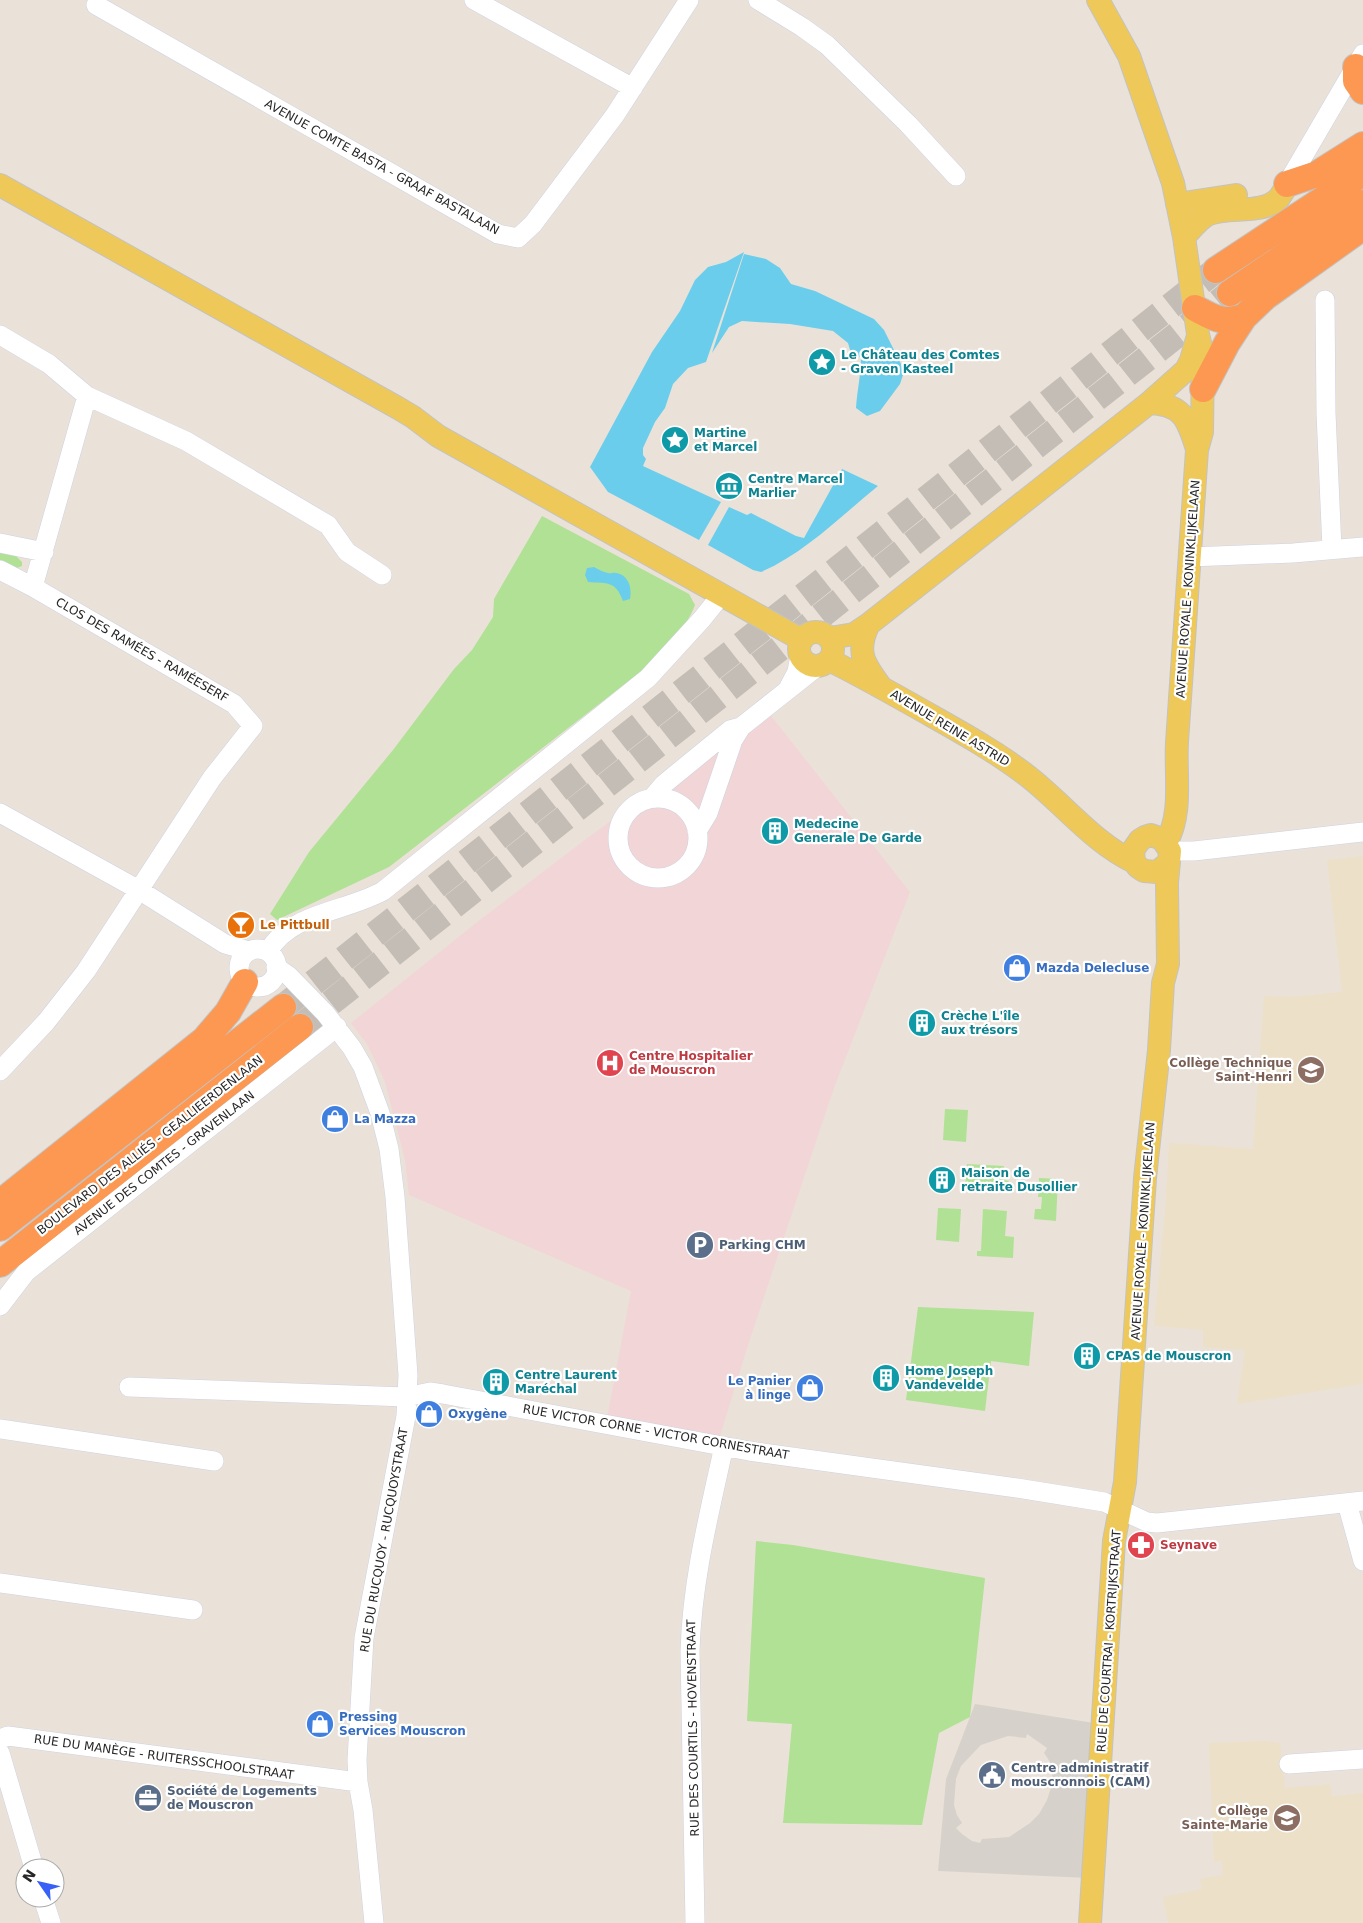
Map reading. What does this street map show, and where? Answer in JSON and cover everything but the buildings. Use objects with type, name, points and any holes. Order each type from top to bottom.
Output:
[{"type":"highway","points":[[1287,184],[1317,174],[1363,145]]},
{"type":"highway","points":[[1216,270],[1363,174]]},
{"type":"highway","points":[[1230,293],[1363,203]]},
{"type":"highway","points":[[1203,389],[1227,343],[1244,317],[1265,297],[1363,227]]},
{"type":"highway","points":[[1195,308],[1231,322],[1244,317]]},
{"type":"highway","points":[[0,1203],[204,1040],[228,1012],[258,967]]},
{"type":"highway","points":[[0,1228],[290,996]]},
{"type":"highway","name":"BOULEVARD DES ALLIÉS - GEALLIEERDENLAAN","points":[[0,1264],[300,1027]]},
{"type":"main road","name":"AVENUE ROYALE - KONINKLIJKELAAN","points":[[1098,0],[1132,64],[1173,183],[1184,237],[1203,356],[1202,432],[1198,450],[1177,745],[1176,816],[1168,852],[1168,964],[1162,983]]},
{"type":"main road","points":[[1177,204],[1270,190],[1287,184]]},
{"type":"main road","points":[[1184,237],[1204,216],[1212,213],[1271,204],[1279,198],[1287,184]]},
{"type":"main road","name":"AVENUE REINE ASTRID","points":[[0,185],[398,408],[446,441],[661,562],[722,594],[812,655],[882,688],[991,750],[1050,794],[1106,845],[1139,866]]},
{"type":"main road","points":[[812,655],[833,652],[830,638],[854,634],[869,624],[1150,403],[1186,370],[1191,360],[1198,334]]},
{"type":"main road","points":[[1150,403],[1163,403],[1177,409],[1189,425],[1198,450]]},
{"type":"main road","points":[[869,624],[863,636],[862,658],[882,688]]},
{"type":"main road","points":[[1150,836],[1162,839],[1168,852],[1157,872],[1139,866],[1133,850],[1140,840],[1150,836]]},
{"type":"main road","name":"AVENUE ROYALE - KONINKLIJKELAAN","points":[[1120,1509],[1126,1482],[1146,1169],[1158,1050],[1162,983],[1154,900],[1151,887],[1139,866]]},
{"type":"main road","name":"RUE DE COURTRAI - KORTRIJKSTRAAT","points":[[1090,1923],[1112,1561],[1120,1509]]},
{"type":"street","points":[[474,0],[633,88]]},
{"type":"street","name":"AVENUE COMTE BASTA - GRAAF BASTALAAN","points":[[96,5],[498,234],[518,238],[533,224],[633,88],[689,0]]},
{"type":"street","points":[[758,0],[827,45],[908,124],[956,176]]},
{"type":"street","points":[[1287,184],[1361,70]]},
{"type":"street","points":[[1325,300],[1326,413],[1332,549]]},
{"type":"street","points":[[0,335],[49,364],[87,396],[186,442],[328,525],[347,552],[382,575]]},
{"type":"street","points":[[34,587],[87,396]]},
{"type":"street","points":[[0,543],[44,552]]},
{"type":"street","points":[[1190,557],[1363,548]]},
{"type":"street","name":"CLOS DES RAMÉES - RAMÉESERF","points":[[0,570],[34,587],[234,704],[253,726],[212,778],[139,890]]},
{"type":"street","points":[[258,967],[280,935],[291,927],[366,900],[383,891],[648,678],[702,619],[722,594]]},
{"type":"street","points":[[652,798],[664,784],[713,743],[730,730],[741,726],[788,690],[797,672],[812,655]]},
{"type":"street","points":[[697,831],[708,812],[733,740],[741,726]]},
{"type":"street","points":[[713,743],[721,748],[727,759]]},
{"type":"street","points":[[652,798],[663,798],[680,804],[691,815],[697,831],[698,844],[693,858],[685,868],[668,877],[654,878],[634,871],[627,864],[620,851],[618,830],[628,810],[641,801],[652,798]]},
{"type":"street","points":[[0,813],[139,890],[225,944],[283,982],[290,996]]},
{"type":"street","points":[[1168,852],[1363,832]]},
{"type":"street","points":[[0,1071],[66,998],[139,890]]},
{"type":"street","name":"RUE DU RUCQUOY - RUCQUOYSTRAAT","points":[[290,996],[310,997],[352,1048],[369,1080],[389,1149],[395,1197],[408,1375],[404,1431],[364,1638],[357,1760],[374,1923]]},
{"type":"street","name":"AVENUE DES COMTES - GRAVENLAAN","points":[[0,1306],[26,1272],[337,1028]]},
{"type":"street","name":"RUE VICTOR CORNE - VICTOR CORNESTRAAT","points":[[129,1387],[406,1397],[430,1392],[724,1446],[1104,1502],[1147,1522],[1157,1523],[1355,1502]]},
{"type":"street","points":[[0,1429],[214,1461]]},
{"type":"street","name":"RUE DES COURTILS - HOVENSTRAAT","points":[[695,1923],[690,1651],[692,1614],[697,1573],[724,1446]]},
{"type":"street","points":[[1355,1502],[1363,1561]]},
{"type":"street","points":[[0,1583],[193,1610]]},
{"type":"street","name":"RUE DU MANÈGE - RUITERSSCHOOLSTRAAT","points":[[0,1739],[8,1736],[358,1782]]},
{"type":"street","points":[[0,1752],[31,1858]]},
{"type":"street","points":[[1289,1764],[1363,1758]]},
{"type":"street","points":[[46,1908],[51,1923]]},
{"type":"shaded area","name":"Centre Hospitalier de Mouscron","points":[[765,708],[910,892],[834,1088],[750,1339],[719,1439],[607,1418],[631,1291],[409,1195],[405,1160],[385,1082],[367,1044],[351,1023],[481,919],[586,839]]},
{"type":"shaded area","name":"Collège Technique Saint-Henri","points":[[1363,856],[1363,1384],[1237,1404],[1245,1350],[1203,1347],[1203,1330],[1154,1326],[1165,1212],[1169,1143],[1253,1149],[1264,996],[1289,997],[1342,992],[1327,860]]},
{"type":"shaded area","points":[[975,1704],[1094,1723],[1088,1878],[938,1871],[946,1779]],"holes":[[[1027,1734],[1047,1748],[1044,1753],[1050,1762],[1053,1781],[1047,1800],[1039,1814],[1030,1823],[1009,1837],[982,1839],[980,1843],[972,1841],[956,1828],[962,1823],[954,1805],[956,1779],[961,1766],[981,1745],[1008,1736],[1026,1738]]]},
{"type":"shaded area","name":"Collège Sainte-Marie","points":[[1265,1741],[1280,1743],[1285,1788],[1330,1784],[1332,1796],[1363,1793],[1363,1923],[1168,1923],[1163,1897],[1202,1889],[1200,1879],[1222,1875],[1222,1861],[1214,1862],[1209,1743]]},
{"type":"green space","points":[[542,516],[689,594],[695,605],[686,623],[666,648],[643,670],[389,867],[277,920],[270,914],[309,852],[393,750],[454,669],[472,650],[493,617],[494,599]]},
{"type":"green space","points":[[0,550],[13,553],[22,562],[22,566],[12,570],[0,566]]},
{"type":"green space","points":[[945,1109],[968,1110],[966,1142],[943,1140]]},
{"type":"green space","points":[[967,1164],[1004,1166],[1003,1180],[1009,1181],[1008,1192],[965,1189]]},
{"type":"green space","points":[[1039,1178],[1058,1179],[1056,1221],[1034,1219],[1035,1209],[1041,1209],[1042,1197],[1038,1197]]},
{"type":"green space","points":[[938,1208],[961,1209],[959,1242],[936,1240]]},
{"type":"green space","points":[[983,1209],[1007,1211],[1005,1236],[1014,1237],[1013,1258],[977,1256],[977,1251],[981,1251]]},
{"type":"green space","points":[[918,1307],[1034,1312],[1029,1366],[991,1361],[985,1411],[906,1400]]},
{"type":"green space","points":[[756,1541],[793,1545],[985,1578],[970,1717],[939,1733],[922,1825],[783,1823],[792,1724],[747,1721]]},
{"type":"water","points":[[744,252],[706,362],[688,368],[673,384],[665,408],[655,422],[643,448],[643,455],[646,459],[643,466],[721,502],[699,540],[608,492],[590,467],[652,352],[680,311],[695,280],[708,267],[726,262]]},
{"type":"water","points":[[744,254],[766,259],[780,268],[791,284],[815,291],[874,319],[884,330],[901,364],[903,375],[900,384],[880,411],[867,416],[856,408],[861,358],[850,350],[848,343],[833,331],[790,324],[742,321],[729,327],[712,353]]},
{"type":"water","points":[[842,469],[878,486],[793,555],[761,572],[753,570],[708,545],[729,507],[747,515],[751,513],[796,536],[804,538]]},
{"type":"water","points":[[594,567],[606,573],[617,573],[624,577],[629,583],[630,599],[623,601],[617,589],[610,584],[588,582],[585,575],[587,568]]},
{"type":"tunnel","points":[[283,1007],[1216,270]]},
{"type":"tunnel","points":[[300,1027],[1230,293]]},
{"type":"place","name":"Le Château des Comtes - Graven Kasteel","points":[[822,362]]},
{"type":"place","name":"Martine et Marcel","points":[[675,440]]},
{"type":"place","name":"Centre Marcel Marlier","points":[[729,486]]},
{"type":"place","name":"Medecine Generale De Garde","points":[[775,831]]},
{"type":"place","name":"Le Pittbull","points":[[241,925]]},
{"type":"place","name":"Mazda Delecluse","points":[[1017,968]]},
{"type":"place","name":"Crèche L'île aux trésors","points":[[922,1023]]},
{"type":"place","name":"Centre Hospitalier de Mouscron","points":[[610,1063]]},
{"type":"place","name":"Collège Technique Saint-Henri","points":[[1311,1070]]},
{"type":"place","name":"La Mazza","points":[[335,1119]]},
{"type":"place","name":"Maison de retraite Dusollier","points":[[942,1180]]},
{"type":"place","name":"Parking CHM","points":[[700,1245]]},
{"type":"place","name":"CPAS de Mouscron","points":[[1087,1356]]},
{"type":"place","name":"Home Joseph Vandevelde","points":[[886,1378]]},
{"type":"place","name":"Centre Laurent Maréchal","points":[[496,1382]]},
{"type":"place","name":"Le Panier à linge","points":[[810,1388]]},
{"type":"place","name":"Oxygène","points":[[429,1414]]},
{"type":"place","name":"Seynave","points":[[1141,1545]]},
{"type":"place","name":"Pressing Services Mouscron","points":[[320,1724]]},
{"type":"place","name":"Centre administratif mouscronnois (CAM)","points":[[992,1775]]},
{"type":"place","name":"Société de Logements de Mouscron","points":[[148,1798]]},
{"type":"place","name":"Collège Sainte-Marie","points":[[1287,1818]]}]
